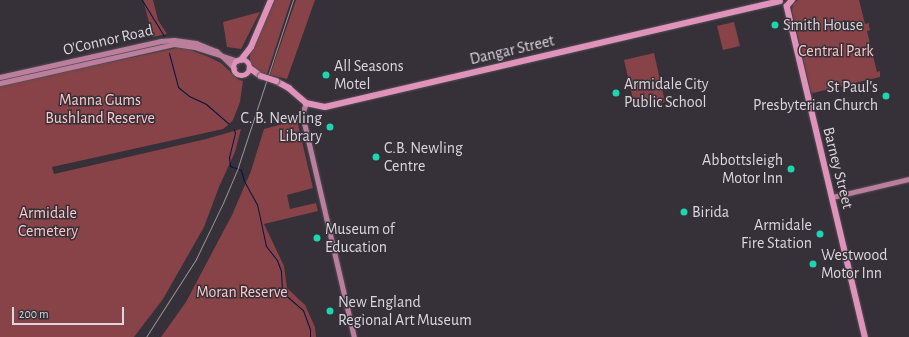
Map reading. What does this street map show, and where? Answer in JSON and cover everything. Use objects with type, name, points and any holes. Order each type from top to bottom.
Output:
[{"type":"main road","points":[[271,0],[247,52],[234,68],[237,75],[259,75],[276,81],[289,88],[306,103]]},
{"type":"main road","points":[[780,0],[782,5],[787,6],[792,0]]},
{"type":"main road","name":"Dangar Street","points":[[306,103],[325,107],[780,0]]},
{"type":"main road","name":"Barney Street","points":[[787,6],[865,337]]},
{"type":"main road","points":[[247,52],[247,62],[250,68],[259,75]]},
{"type":"main road","points":[[239,60],[247,62]]},
{"type":"main road","points":[[247,74],[250,68]]},
{"type":"street","name":"O'Connor Road","points":[[0,77],[161,41],[182,40],[216,51],[234,68]]},
{"type":"street","name":"O'Connor Road","points":[[0,83],[174,44],[190,46],[239,60]]},
{"type":"street","points":[[306,103],[302,114],[354,337]]},
{"type":"street","points":[[832,197],[909,179]]},
{"type":"green space","points":[[143,0],[153,0],[158,20],[167,34],[153,37]]},
{"type":"green space","points":[[274,0],[291,0],[267,74],[263,74],[254,68],[250,63],[250,52],[257,40]]},
{"type":"green space","points":[[296,0],[315,0],[287,79],[270,75]]},
{"type":"green space","name":"Central Park","points":[[798,0],[859,0],[865,24],[869,23],[870,30],[867,31],[877,72],[880,71],[880,77],[813,93],[811,92],[792,11],[793,4]]},
{"type":"green space","points":[[260,12],[241,49],[227,47],[223,22]]},
{"type":"green space","points":[[734,22],[740,46],[723,50],[717,26]]},
{"type":"green space","points":[[177,48],[188,49],[221,63],[239,80],[243,81],[240,102],[233,120],[228,125],[223,129],[52,167],[54,174],[206,139],[241,129],[235,152],[219,187],[204,227],[163,299],[134,337],[0,337],[0,85]]},
{"type":"green space","points":[[654,53],[665,102],[635,108],[624,60]]},
{"type":"green space","name":"Moran Reserve","points":[[297,120],[313,188],[287,195],[290,209],[316,203],[318,211],[264,224],[284,266],[287,288],[305,305],[315,327],[316,337],[161,337],[186,302],[232,215],[251,171],[264,129]]},
{"type":"waterway","points":[[142,0],[164,36]]},
{"type":"waterway","points":[[169,53],[178,87],[189,96],[206,104],[229,124]]},
{"type":"waterway","points":[[234,129],[235,133],[229,157],[230,166],[241,170],[244,181],[257,204],[266,246],[277,260],[281,271],[282,292],[303,310],[310,329],[310,337]]},
{"type":"railway","points":[[146,337],[196,259],[223,203],[238,167],[293,0]]},
{"type":"place","name":"Smith House","points":[[775,25]]},
{"type":"place","name":"All Seasons Motel","points":[[326,75]]},
{"type":"place","name":"Armidale City Public School","points":[[616,93]]},
{"type":"place","name":"St Paul's Presbyterian Church","points":[[886,96]]},
{"type":"place","name":"C. B. Newling Library","points":[[330,127]]},
{"type":"place","name":"C.B. Newling Centre","points":[[376,157]]},
{"type":"place","name":"Abbottsleigh Motor Inn","points":[[791,169]]},
{"type":"place","name":"Birida","points":[[684,212]]},
{"type":"place","name":"Armidale Fire Station","points":[[820,234]]},
{"type":"place","name":"Museum of Education","points":[[317,238]]},
{"type":"place","name":"Westwood Motor Inn","points":[[813,264]]},
{"type":"place","name":"New England Regional Art Museum","points":[[330,311]]},
{"type":"park label","name":"Manna Gums Bushland Reserve","points":[[100,109]]},
{"type":"park label","name":"Armidale Cemetery","points":[[48,222]]}]
